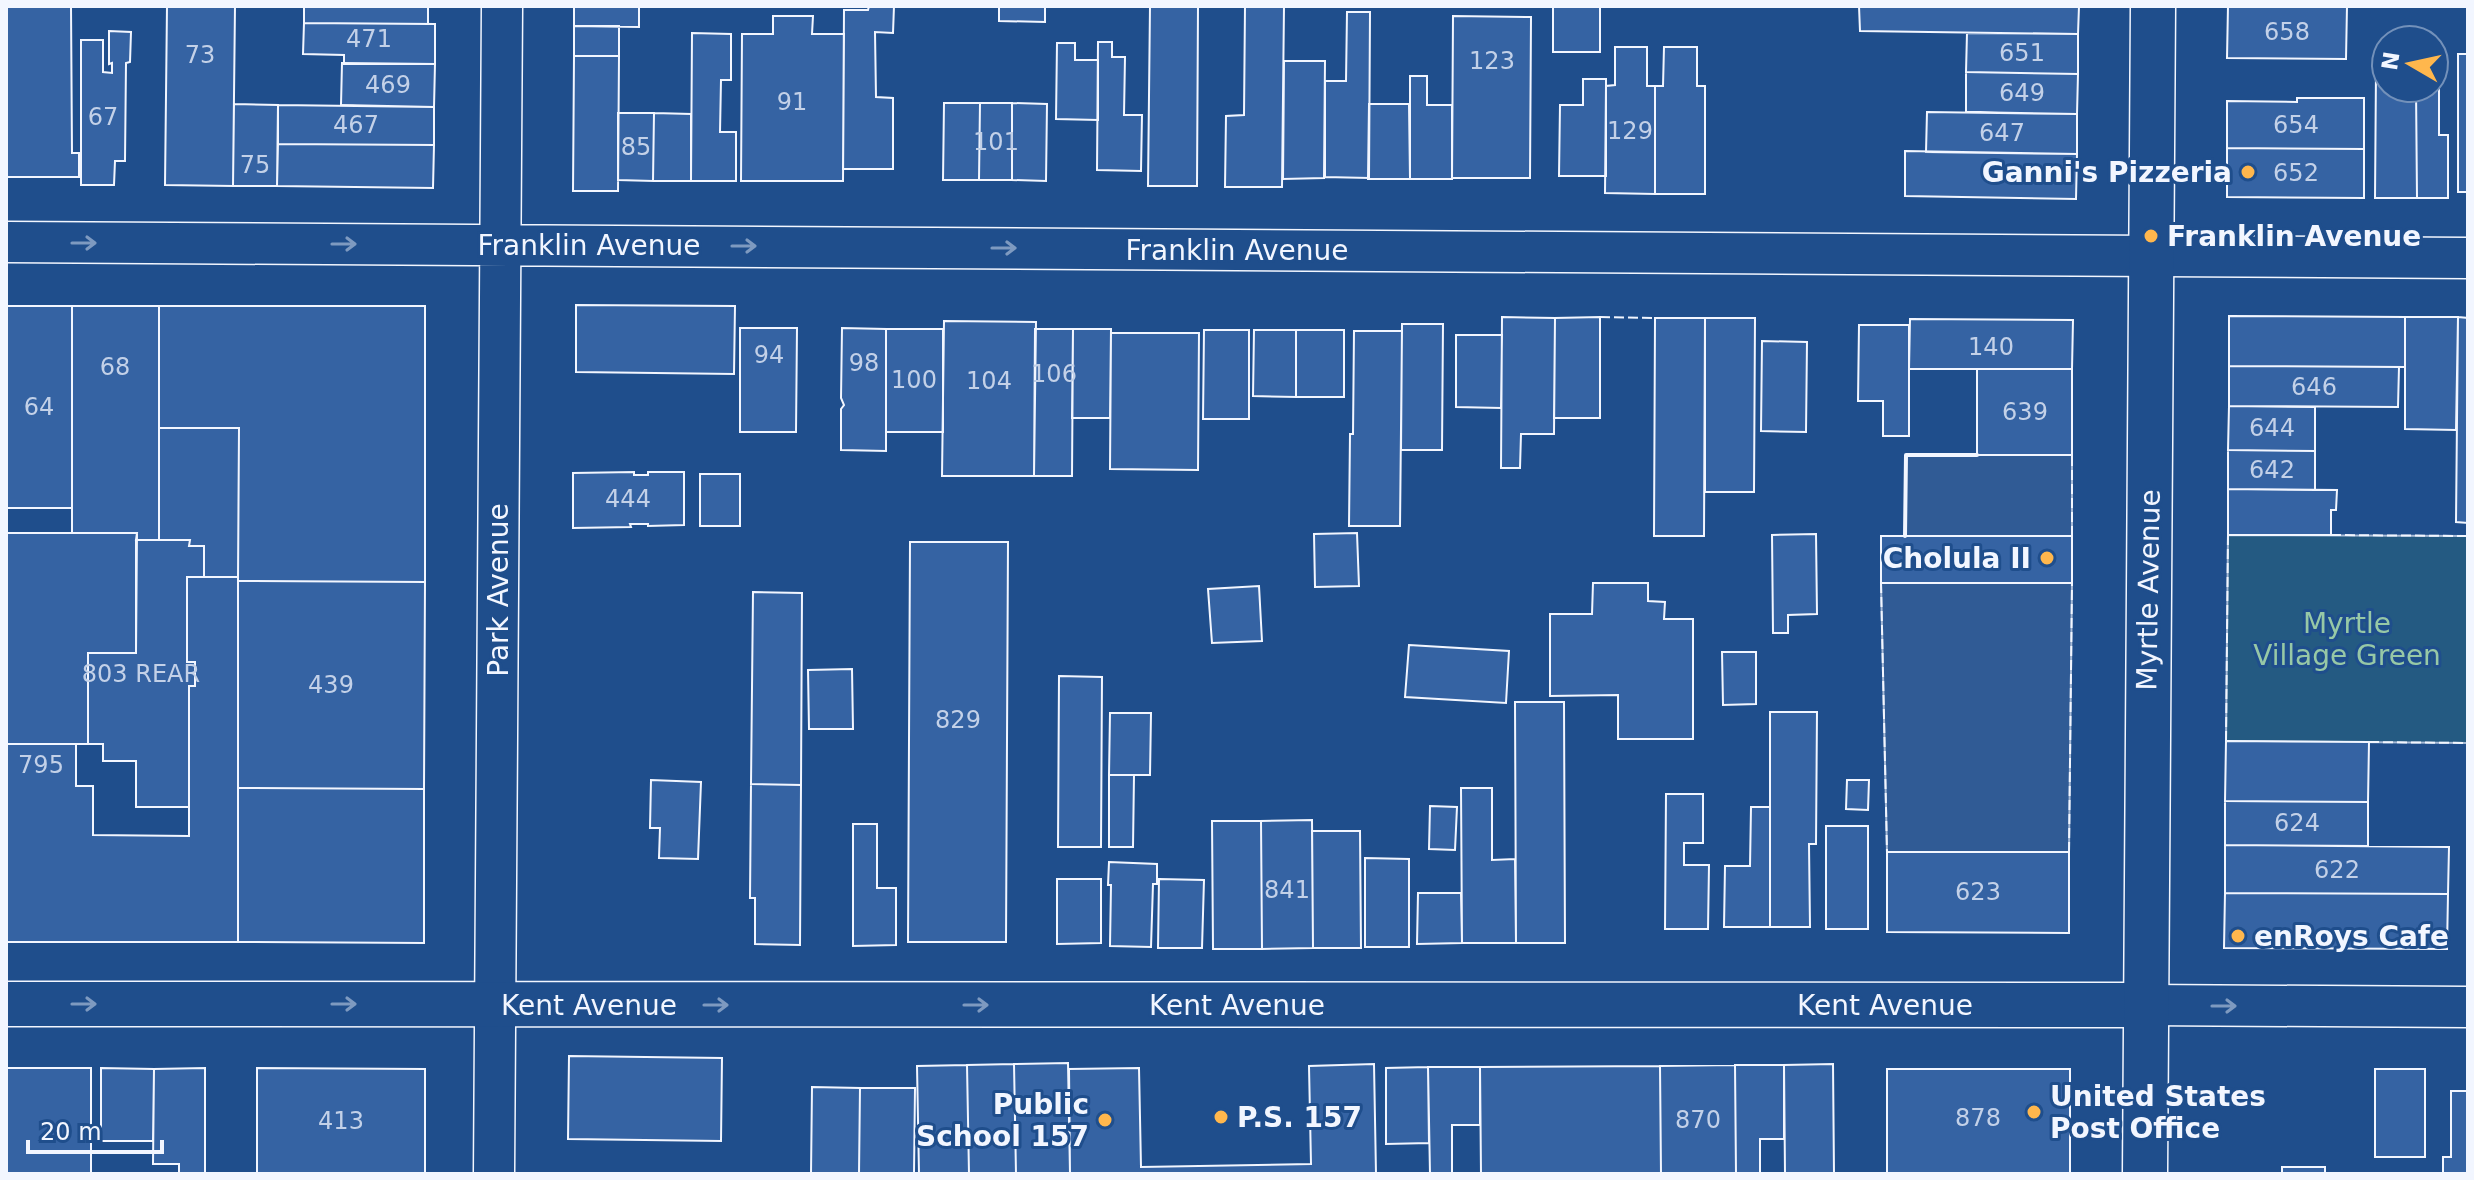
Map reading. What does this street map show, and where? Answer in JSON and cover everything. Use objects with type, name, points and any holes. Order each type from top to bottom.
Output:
[{"type":"main road","name":"Myrtle Avenue","points":[[2145,1174],[2153,6]]},
{"type":"main road","name":"Kent Avenue","points":[[6,1004],[2146,1005]]},
{"type":"street","name":"Park Avenue","points":[[494,1174],[502,6]]},
{"type":"street","name":"Franklin Avenue","points":[[6,242],[2468,258]]},
{"type":"street","name":"Kent Avenue","points":[[2146,1005],[2468,1007]]},
{"type":"green space","name":"Myrtle Village Green","points":[[2228,535],[2468,536],[2468,743],[2226,741]]},
{"type":"shaded area","points":[[1906,455],[2072,455],[2072,536],[1905,536]]},
{"type":"shaded area","points":[[1881,583],[2072,583],[2069,852],[1887,852]]},
{"type":"building","points":[[6,6],[71,6],[72,153],[79,153],[79,177],[6,177]]},
{"type":"building","points":[[167,6],[235,6],[233,186],[165,185]]},
{"type":"building","points":[[304,6],[428,6],[428,24],[304,23]]},
{"type":"building","points":[[574,6],[639,6],[639,27],[574,26]]},
{"type":"building","points":[[869,6],[894,6],[893,33],[875,32],[876,97],[893,98],[893,169],[843,169],[844,10],[868,10]]},
{"type":"building","points":[[999,6],[1045,6],[1045,22],[999,21]]},
{"type":"building","points":[[1150,6],[1198,6],[1197,186],[1148,186]]},
{"type":"building","points":[[1245,6],[1284,6],[1282,187],[1225,187],[1226,116],[1244,115]]},
{"type":"building","points":[[1553,6],[1600,6],[1600,52],[1553,52]]},
{"type":"building","points":[[1859,6],[2079,6],[2078,34],[1860,31]]},
{"type":"building","points":[[2228,6],[2347,6],[2346,59],[2227,58]]},
{"type":"building","points":[[1347,12],[1370,12],[1369,178],[1325,177],[1325,81],[1346,81]]},
{"type":"building","points":[[773,16],[813,16],[812,34],[844,34],[843,181],[741,181],[742,34],[773,34]]},
{"type":"building","points":[[1453,16],[1531,17],[1530,178],[1452,178]]},
{"type":"building","points":[[304,23],[435,24],[435,64],[344,64],[344,55],[303,54]]},
{"type":"building","points":[[574,26],[619,26],[619,56],[574,56]]},
{"type":"building","points":[[109,31],[131,32],[130,62],[126,63],[125,161],[115,161],[114,185],[81,185],[81,40],[103,40],[103,72],[112,73]]},
{"type":"building","points":[[692,33],[731,34],[731,80],[721,80],[720,132],[736,132],[736,181],[691,181]]},
{"type":"building","points":[[1967,33],[2078,34],[2078,74],[1966,72]]},
{"type":"building","points":[[1098,42],[1112,42],[1112,57],[1125,57],[1124,115],[1142,115],[1141,171],[1097,170]]},
{"type":"building","points":[[1057,43],[1075,43],[1075,60],[1098,60],[1098,120],[1056,119]]},
{"type":"building","points":[[1615,47],[1647,47],[1647,86],[1655,86],[1655,194],[1605,193],[1606,86],[1615,85]]},
{"type":"building","points":[[1664,47],[1697,47],[1697,86],[1705,86],[1705,194],[1655,194],[1655,86],[1663,86]]},
{"type":"building","points":[[2458,54],[2468,54],[2468,192],[2458,192]]},
{"type":"building","points":[[574,56],[619,56],[618,191],[573,191]]},
{"type":"building","points":[[1284,61],[1325,61],[1324,178],[1283,179]]},
{"type":"building","points":[[342,63],[435,64],[434,107],[341,105]]},
{"type":"building","points":[[1966,72],[2078,74],[2077,114],[1966,112]]},
{"type":"building","points":[[1410,76],[1427,76],[1427,105],[1452,105],[1452,179],[1410,179]]},
{"type":"building","points":[[1583,79],[1606,79],[1606,176],[1559,176],[1560,105],[1583,105]]},
{"type":"building","points":[[2297,98],[2364,98],[2364,149],[2227,148],[2227,101],[2297,102]]},
{"type":"building","points":[[944,103],[980,103],[979,180],[943,180]]},
{"type":"building","points":[[980,103],[1012,103],[1012,180],[979,180]]},
{"type":"building","points":[[1012,103],[1047,104],[1046,181],[1012,180]]},
{"type":"building","points":[[234,104],[278,105],[277,186],[233,186]]},
{"type":"building","points":[[1369,104],[1409,104],[1410,179],[1368,179]]},
{"type":"building","points":[[2376,104],[2416,104],[2417,198],[2375,198]]},
{"type":"building","points":[[2416,104],[2439,104],[2439,135],[2448,135],[2448,198],[2417,198]]},
{"type":"building","points":[[278,105],[434,107],[434,145],[278,144]]},
{"type":"building","points":[[1927,112],[2077,114],[2077,154],[1926,152]]},
{"type":"building","points":[[618,113],[654,113],[653,181],[618,180]]},
{"type":"building","points":[[654,113],[691,114],[691,181],[653,181]]},
{"type":"building","points":[[278,144],[434,145],[433,188],[277,186]]},
{"type":"building","points":[[2227,148],[2364,149],[2364,198],[2227,197]]},
{"type":"building","points":[[1905,151],[2077,154],[2076,199],[1905,196]]},
{"type":"building","points":[[576,305],[735,306],[734,374],[576,372]]},
{"type":"building","points":[[6,306],[72,306],[72,508],[6,508]]},
{"type":"building","points":[[72,306],[159,306],[159,540],[136,540],[137,533],[72,533]]},
{"type":"building","points":[[159,306],[425,306],[425,582],[238,581],[239,428],[159,428]]},
{"type":"building","points":[[2229,316],[2405,317],[2405,367],[2229,366]]},
{"type":"building","points":[[1502,317],[1555,318],[1554,434],[1521,434],[1520,468],[1501,468]]},
{"type":"building","points":[[1600,317],[1600,418],[1554,418],[1555,318]]},
{"type":"building","points":[[2405,317],[2458,317],[2456,430],[2405,429]]},
{"type":"building","points":[[2458,317],[2468,318],[2468,523],[2456,522]]},
{"type":"building","points":[[1655,318],[1705,318],[1704,536],[1654,536]]},
{"type":"building","points":[[1705,318],[1755,318],[1754,492],[1705,492]]},
{"type":"building","points":[[1910,319],[2073,320],[2072,369],[1909,369]]},
{"type":"building","points":[[944,321],[1036,322],[1034,476],[942,476]]},
{"type":"building","points":[[1402,324],[1443,324],[1442,450],[1401,450]]},
{"type":"building","points":[[1859,325],[1909,325],[1909,436],[1883,436],[1883,401],[1858,401]]},
{"type":"building","points":[[740,328],[797,328],[796,432],[740,432]]},
{"type":"building","points":[[842,328],[886,329],[886,451],[841,450],[841,409],[844,405],[841,398]]},
{"type":"building","points":[[886,329],[943,329],[943,432],[886,432]]},
{"type":"building","points":[[1035,329],[1073,329],[1072,476],[1034,476]]},
{"type":"building","points":[[1073,329],[1111,329],[1110,418],[1072,418]]},
{"type":"building","points":[[1204,330],[1249,330],[1249,419],[1203,419]]},
{"type":"building","points":[[1254,330],[1296,330],[1296,397],[1253,396]]},
{"type":"building","points":[[1296,330],[1344,330],[1344,397],[1296,397]]},
{"type":"building","points":[[1354,331],[1402,331],[1400,526],[1349,526]]},
{"type":"building","points":[[1111,333],[1199,333],[1198,470],[1110,469]]},
{"type":"building","points":[[1456,335],[1502,335],[1501,408],[1456,407]]},
{"type":"building","points":[[1762,341],[1807,342],[1806,432],[1761,431]]},
{"type":"building","points":[[2229,366],[2399,367],[2398,407],[2229,406]]},
{"type":"building","points":[[1977,369],[2072,369],[2072,455],[1977,455]]},
{"type":"building","points":[[2229,406],[2315,407],[2315,451],[2228,450]]},
{"type":"building","points":[[159,428],[239,428],[238,577],[204,577],[204,546],[189,546],[190,540],[159,540]]},
{"type":"building","points":[[2228,450],[2315,451],[2315,490],[2228,489]]},
{"type":"building","points":[[634,472],[634,475],[648,475],[648,472],[684,472],[684,525],[630,524],[631,527],[573,528],[573,473]]},
{"type":"building","points":[[700,474],[740,474],[740,526],[700,526]]},
{"type":"building","points":[[2228,489],[2337,490],[2336,510],[2331,510],[2331,535],[2228,535]]},
{"type":"building","points":[[6,533],[137,533],[136,653],[88,653],[88,744],[6,744]]},
{"type":"building","points":[[1357,533],[1359,586],[1315,587],[1314,534]]},
{"type":"building","points":[[1816,534],[1817,614],[1788,615],[1788,633],[1773,633],[1772,535]]},
{"type":"building","points":[[1881,536],[2072,536],[2072,583],[1881,583]]},
{"type":"building","points":[[136,540],[190,540],[189,546],[204,546],[204,577],[187,577],[187,662],[195,662],[195,686],[189,686],[189,807],[136,807],[136,761],[103,761],[103,744],[88,744],[88,653],[136,653]]},
{"type":"building","points":[[910,542],[1008,542],[1006,942],[908,942]]},
{"type":"building","points":[[187,577],[238,577],[238,942],[6,942],[6,744],[76,744],[76,786],[93,786],[93,835],[189,836],[189,686],[195,686],[195,662],[187,662]]},
{"type":"building","points":[[238,581],[425,582],[424,789],[238,788]]},
{"type":"building","points":[[1593,583],[1648,583],[1648,601],[1665,602],[1664,619],[1693,619],[1693,739],[1618,739],[1618,695],[1550,696],[1550,614],[1592,614]]},
{"type":"building","points":[[1259,586],[1262,641],[1212,643],[1208,589]]},
{"type":"building","points":[[753,592],[802,593],[801,785],[751,784]]},
{"type":"building","points":[[1409,645],[1509,651],[1506,703],[1405,697]]},
{"type":"building","points":[[1722,652],[1756,652],[1756,704],[1723,705]]},
{"type":"building","points":[[852,669],[853,729],[809,729],[808,670]]},
{"type":"building","points":[[1059,676],[1102,677],[1101,847],[1058,847]]},
{"type":"building","points":[[1515,702],[1564,702],[1565,943],[1516,943]]},
{"type":"building","points":[[1770,712],[1817,712],[1816,844],[1809,844],[1810,927],[1770,927]]},
{"type":"building","points":[[1110,713],[1151,713],[1150,775],[1109,775]]},
{"type":"building","points":[[2226,741],[2369,742],[2368,802],[2225,801]]},
{"type":"building","points":[[1109,775],[1134,775],[1133,847],[1109,847]]},
{"type":"building","points":[[651,780],[701,782],[698,859],[659,858],[660,828],[650,828]]},
{"type":"building","points":[[1847,780],[1869,780],[1868,810],[1846,809]]},
{"type":"building","points":[[751,784],[801,785],[800,945],[755,944],[755,898],[750,898]]},
{"type":"building","points":[[238,788],[424,789],[424,943],[238,942]]},
{"type":"building","points":[[1461,788],[1492,788],[1492,860],[1515,859],[1516,943],[1462,943]]},
{"type":"building","points":[[1666,794],[1703,794],[1703,843],[1684,843],[1684,865],[1709,865],[1708,929],[1665,929]]},
{"type":"building","points":[[2225,801],[2368,802],[2368,846],[2225,845]]},
{"type":"building","points":[[1430,806],[1457,807],[1455,850],[1429,849]]},
{"type":"building","points":[[1751,807],[1770,807],[1770,927],[1724,927],[1725,866],[1750,866]]},
{"type":"building","points":[[1312,820],[1313,948],[1262,949],[1261,821]]},
{"type":"building","points":[[1212,821],[1261,821],[1262,949],[1213,949]]},
{"type":"building","points":[[853,824],[877,824],[877,888],[896,888],[896,945],[853,946]]},
{"type":"building","points":[[1826,826],[1868,826],[1868,929],[1826,929]]},
{"type":"building","points":[[1312,831],[1360,831],[1361,948],[1313,948]]},
{"type":"building","points":[[2225,845],[2449,847],[2448,894],[2225,893]]},
{"type":"building","points":[[1887,852],[2069,852],[2069,933],[1887,932]]},
{"type":"building","points":[[1365,858],[1409,859],[1409,947],[1365,947]]},
{"type":"building","points":[[1109,862],[1157,864],[1157,884],[1153,884],[1151,947],[1110,946]]},
{"type":"building","points":[[1057,879],[1101,879],[1101,943],[1057,944]]},
{"type":"building","points":[[1159,879],[1204,880],[1202,948],[1158,948]]},
{"type":"building","points":[[1418,893],[1461,893],[1462,943],[1417,944]]},
{"type":"building","points":[[2225,893],[2448,894],[2447,949],[2224,948]]},
{"type":"building","points":[[569,1056],[722,1058],[721,1141],[568,1139]]},
{"type":"building","points":[[1068,1063],[1070,1174],[1016,1174],[1014,1064]]},
{"type":"building","points":[[1014,1064],[1016,1174],[969,1174],[967,1065]]},
{"type":"building","name":"Public School 157","points":[[1374,1064],[1376,1174],[1070,1174],[1069,1069],[1139,1068],[1141,1167],[1311,1164],[1309,1066]]},
{"type":"building","points":[[1833,1064],[1834,1174],[1785,1174],[1784,1065]]},
{"type":"building","points":[[967,1065],[969,1174],[919,1174],[917,1066]]},
{"type":"building","points":[[1735,1065],[1736,1174],[1661,1174],[1660,1066]]},
{"type":"building","points":[[1735,1065],[1784,1065],[1784,1139],[1760,1139],[1760,1174],[1736,1174]]},
{"type":"building","points":[[1660,1066],[1661,1174],[1481,1174],[1480,1067]]},
{"type":"building","points":[[1428,1067],[1429,1143],[1386,1144],[1386,1068]]},
{"type":"building","points":[[1428,1067],[1480,1067],[1480,1125],[1452,1125],[1452,1174],[1430,1174]]},
{"type":"building","points":[[6,1068],[91,1068],[91,1174],[6,1174]]},
{"type":"building","points":[[101,1068],[154,1069],[153,1141],[101,1141]]},
{"type":"building","points":[[205,1068],[205,1174],[179,1174],[179,1164],[153,1164],[154,1069]]},
{"type":"building","points":[[257,1068],[425,1069],[425,1174],[257,1174]]},
{"type":"building","points":[[1887,1069],[2070,1069],[2070,1174],[1887,1174]]},
{"type":"building","points":[[2375,1069],[2425,1069],[2425,1157],[2375,1157]]},
{"type":"building","points":[[812,1087],[860,1088],[859,1174],[811,1174]]},
{"type":"building","points":[[860,1088],[915,1088],[914,1174],[859,1174]]},
{"type":"building","points":[[2451,1091],[2468,1091],[2468,1174],[2443,1174],[2443,1157],[2451,1157]]},
{"type":"building","points":[[2282,1167],[2325,1167],[2325,1174],[2282,1174]]},
{"type":"fence","points":[[1600,317],[1655,318]]},
{"type":"fence","points":[[2072,455],[2072,536]]},
{"type":"fence","points":[[2226,741],[2228,535]]},
{"type":"fence","points":[[2331,535],[2468,536]]},
{"type":"fence","points":[[1881,583],[1887,852]]},
{"type":"fence","points":[[2069,852],[2072,583]]},
{"type":"fence","points":[[2369,742],[2468,743]]},
{"type":"wall","points":[[1905,536],[1906,455],[1977,455]]},
{"type":"place","name":"Ganni's Pizzeria","points":[[2248,172]]},
{"type":"place","name":"Franklin Avenue","points":[[2151,236]]},
{"type":"place","name":"Cholula II","points":[[2047,558]]},
{"type":"place","name":"enRoys Cafe","points":[[2238,936]]},
{"type":"place","name":"United States Post Office","points":[[2034,1112]]},
{"type":"place","name":"P.S. 157","points":[[1221,1117]]},
{"type":"place","name":"Public School 157","points":[[1105,1120]]}]
